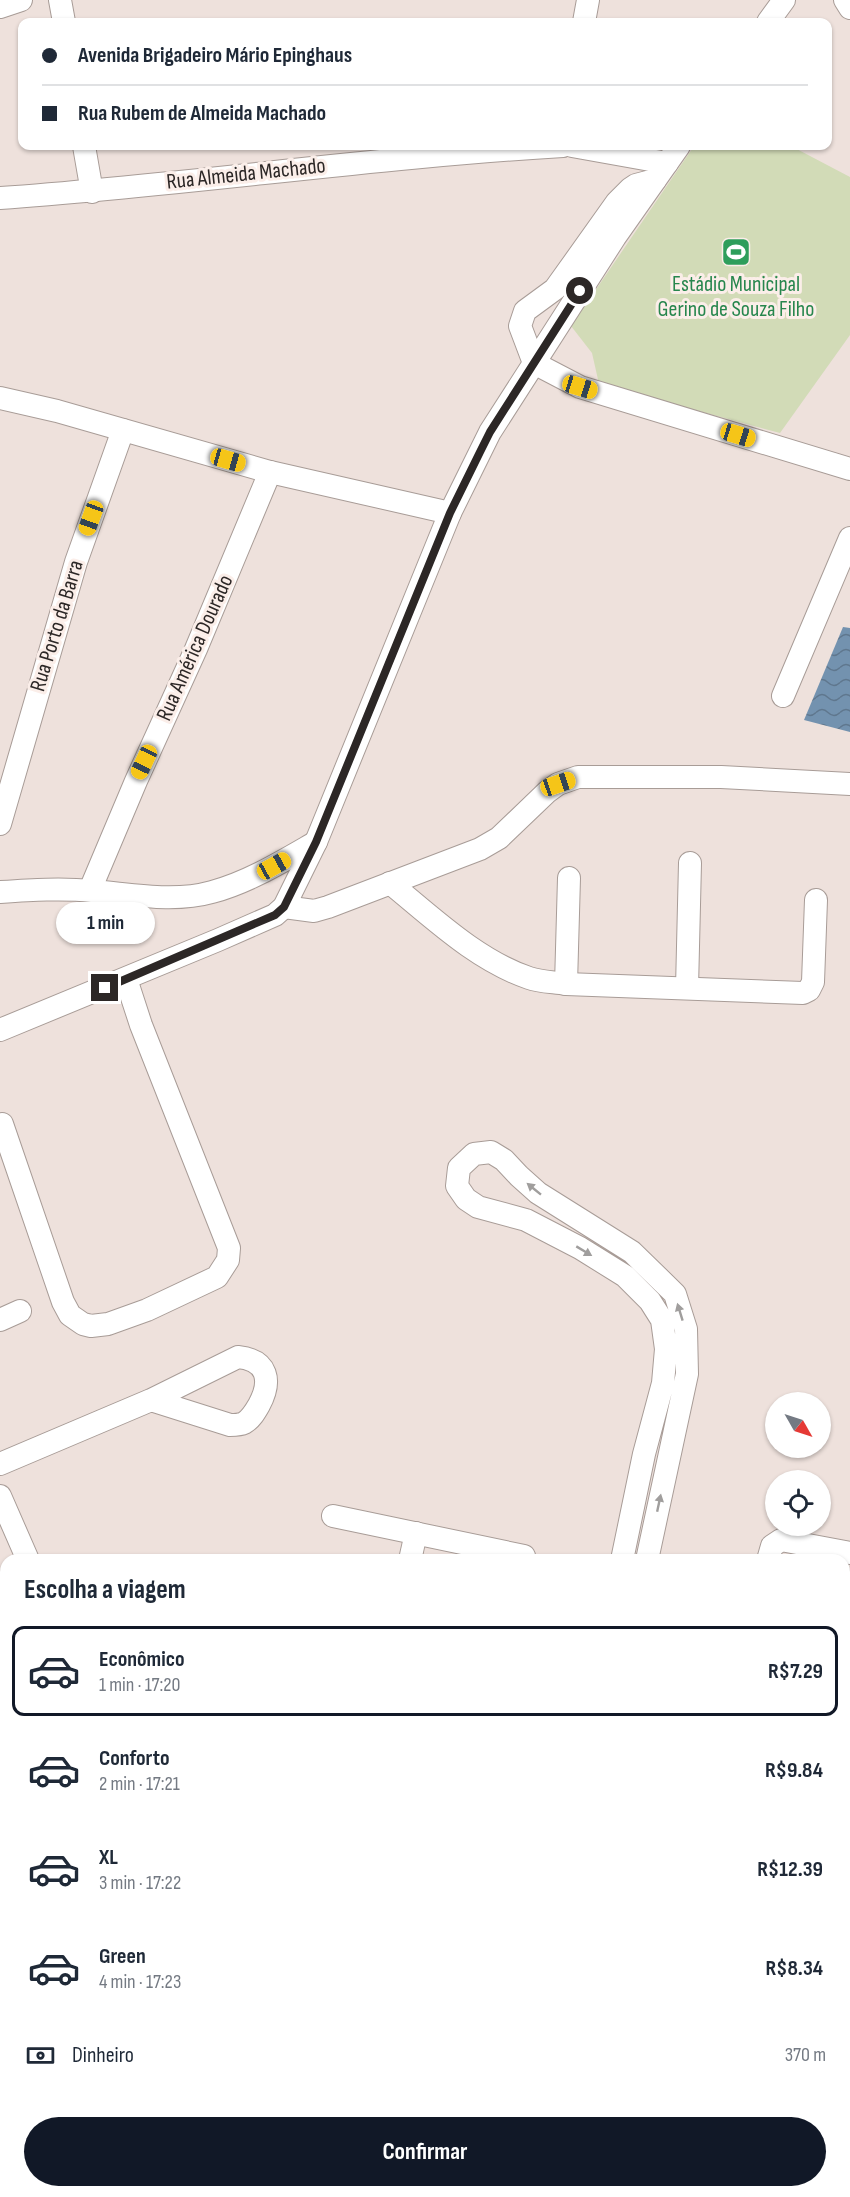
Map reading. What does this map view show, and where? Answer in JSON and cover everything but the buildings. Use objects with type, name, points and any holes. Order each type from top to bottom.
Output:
[{"type":"street","points":[[0,7],[21,0]]},
{"type":"street","points":[[60,0],[63,18]]},
{"type":"street","points":[[585,18],[588,0]]},
{"type":"street","points":[[771,18],[784,0]]},
{"type":"street","points":[[845,0],[850,8]]},
{"type":"street","points":[[85,150],[92,192]]},
{"type":"street","name":"Rua Almeida Machado","points":[[0,198],[92,192],[364,162],[513,150]]},
{"type":"street","points":[[594,150],[667,163]]},
{"type":"street","points":[[0,1030],[275,915],[284,907],[316,842],[450,513],[490,432],[667,163]]},
{"type":"street","points":[[667,163],[630,189],[617,202],[555,289],[525,311],[520,326],[534,363],[580,387],[850,469]]},
{"type":"street","points":[[0,398],[57,411],[270,471],[450,513]]},
{"type":"street","name":"Rua Porto da Barra","points":[[0,824],[76,562],[123,430]]},
{"type":"street","name":"Rua América Dourado","points":[[90,890],[135,781],[196,649],[270,471]]},
{"type":"street","points":[[783,696],[850,538]]},
{"type":"street","points":[[284,907],[297,910],[321,909],[480,849],[499,837],[547,792],[558,784],[578,777],[640,779],[721,777],[850,784]]},
{"type":"street","points":[[0,892],[90,890],[151,897],[193,896],[234,885],[316,842]]},
{"type":"street","points":[[687,987],[690,863]]},
{"type":"street","points":[[566,984],[569,878]]},
{"type":"street","points":[[390,883],[487,957],[530,979],[566,984],[803,993],[809,990],[813,982],[816,900]]},
{"type":"street","points":[[2,1124],[63,1302],[70,1315],[76,1320],[91,1326],[108,1324],[147,1310],[216,1277],[228,1260],[229,1248],[141,1025],[126,979]]},
{"type":"street","points":[[623,1554],[644,1454],[663,1383],[666,1349],[662,1320],[650,1301],[625,1276],[580,1248],[526,1220],[478,1207],[466,1200],[457,1186],[459,1168],[474,1155],[491,1152],[504,1160],[538,1192],[632,1252],[675,1294],[686,1329],[687,1374],[647,1554]]},
{"type":"street","points":[[0,1464],[152,1400],[238,1357],[251,1359],[260,1364],[265,1372],[266,1386],[262,1399],[255,1412],[243,1424],[230,1425],[152,1400]]},
{"type":"street","points":[[0,1496],[25,1554]]},
{"type":"street","points":[[333,1516],[515,1554]]},
{"type":"street","points":[[411,1554],[416,1533]]},
{"type":"street","points":[[770,1554],[772,1546],[781,1540],[850,1554]]},
{"type":"green space","name":"Estádio Municipal Gerino de Souza Filho","points":[[691,150],[799,150],[850,177],[850,335],[780,433],[599,384],[592,353],[571,326]]},
{"type":"water","points":[[843,627],[850,628],[850,732],[804,720]]},
{"type":"place","name":"Estádio Municipal Gerino de Souza Filho","points":[[736,252]]},
{"type":"route","points":[[105,988],[275,915],[284,907],[316,842],[450,513],[490,432],[580,291]]}]
